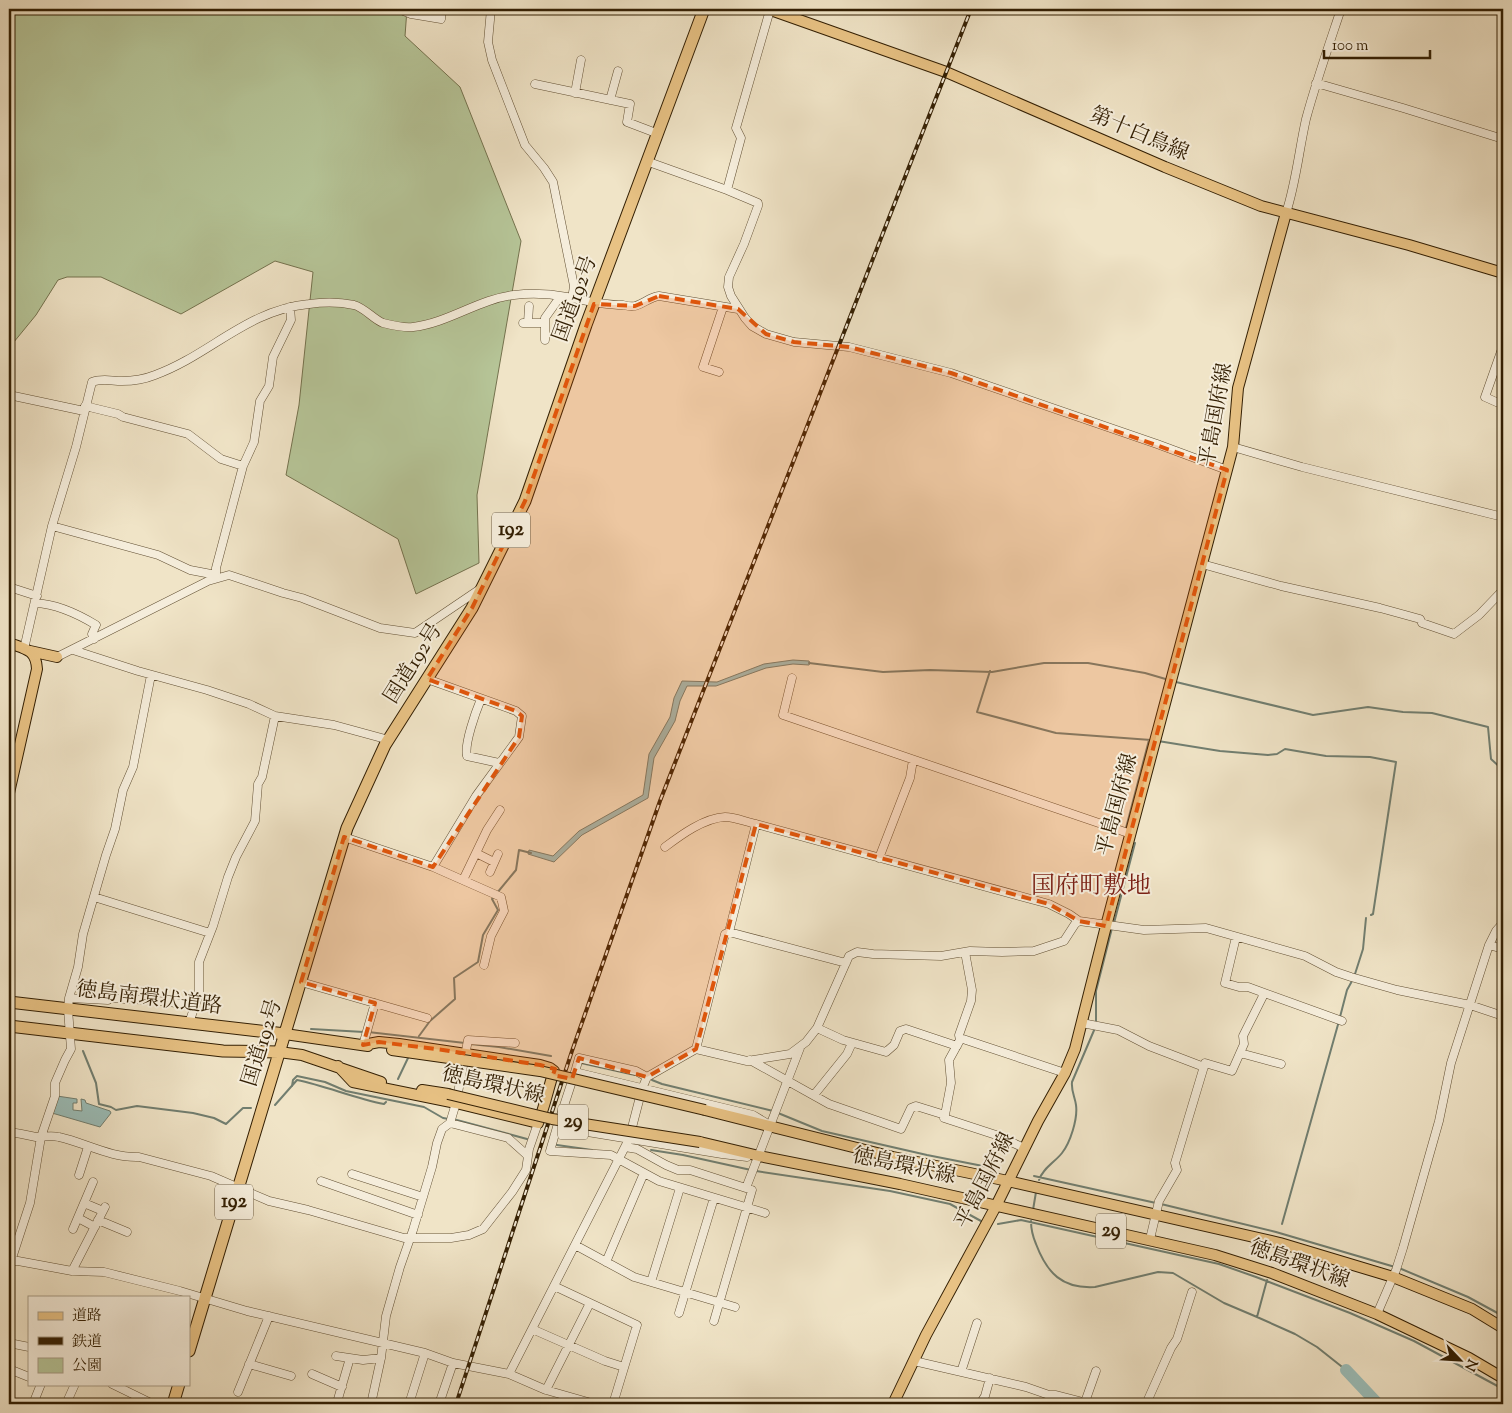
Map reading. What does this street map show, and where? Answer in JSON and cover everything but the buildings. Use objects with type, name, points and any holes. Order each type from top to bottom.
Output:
[{"type":"highway","name":"国道192号","points":[[190,1348],[344,837],[389,740],[472,608],[525,500],[656,133],[704,9]]},
{"type":"highway","name":"徳島南環状道路","points":[[9,1002],[68,1003],[189,1023],[285,1034]]},
{"type":"highway","name":"徳島南環状道路","points":[[9,1026],[223,1051],[279,1052]]},
{"type":"highway","points":[[173,1404],[178,1386]]},
{"type":"main road","name":"第十白鳥線","points":[[769,9],[946,72],[1174,171],[1261,206],[1415,246],[1503,273]]},
{"type":"main road","name":"平島国府線","points":[[892,1404],[926,1335],[996,1206],[1024,1148],[1066,1073],[1075,1050],[1091,1025],[1110,926],[1131,834],[1233,447],[1238,388],[1286,213]]},
{"type":"main road","points":[[9,643],[27,650],[57,657]]},
{"type":"main road","points":[[9,793],[37,669],[34,656],[27,650]]},
{"type":"main road","points":[[37,669],[57,657]]},
{"type":"main road","name":"徳島環状線","points":[[285,1034],[363,1045],[464,1050],[540,1071],[770,1125],[892,1157],[1008,1181],[1158,1207],[1280,1243],[1396,1271],[1472,1309],[1503,1328]]},
{"type":"main road","points":[[338,1066],[353,1082],[538,1123],[554,1072],[550,1068],[464,1050]]},
{"type":"main road","name":"徳島環状線","points":[[279,1052],[302,1055],[338,1066],[379,1082],[448,1094],[552,1119],[700,1142],[759,1156],[900,1184],[1215,1255],[1264,1271],[1377,1314],[1470,1358],[1503,1378]]},
{"type":"street","points":[[399,9],[411,14],[441,19],[442,9]]},
{"type":"street","points":[[492,9],[488,42],[492,60],[525,145],[553,182],[574,286],[572,299]]},
{"type":"street","points":[[542,9],[549,9]]},
{"type":"street","points":[[727,190],[741,138],[736,128],[769,9]]},
{"type":"street","points":[[1286,213],[1316,83],[1341,9]]},
{"type":"street","points":[[575,93],[582,60]]},
{"type":"street","points":[[610,100],[618,71]]},
{"type":"street","points":[[1316,83],[1503,139]]},
{"type":"street","points":[[535,84],[630,104],[627,122],[656,133]]},
{"type":"street","points":[[646,161],[758,203],[744,244],[729,277],[728,287],[738,309],[752,326],[766,334],[794,342],[849,347],[951,373],[1157,444],[1226,470]]},
{"type":"street","points":[[27,650],[52,526],[76,447],[84,408],[92,382],[98,379],[122,381],[154,375],[203,350],[244,324],[259,317],[290,307],[323,303],[355,305],[383,322],[412,327],[436,321],[499,297],[516,295],[560,297],[594,304],[635,306],[650,297],[659,296],[738,309]]},
{"type":"street","points":[[545,340],[544,318],[560,297]]},
{"type":"street","points":[[529,306],[526,323],[545,323]]},
{"type":"street","points":[[216,578],[216,568],[243,466],[254,442],[260,401],[269,386],[273,357],[291,320],[290,307]]},
{"type":"street","points":[[719,372],[703,367],[723,307]]},
{"type":"street","points":[[1503,346],[1485,397],[1503,405]]},
{"type":"street","points":[[9,395],[118,414],[123,417],[188,434],[221,458],[243,466]]},
{"type":"street","points":[[1233,447],[1302,467],[1503,517]]},
{"type":"street","points":[[52,526],[158,555],[190,570],[211,574],[216,578]]},
{"type":"street","points":[[1202,564],[1281,586],[1380,608],[1420,620],[1422,623],[1454,634],[1478,615],[1503,590]]},
{"type":"street","points":[[57,657],[216,578],[229,575],[283,594],[302,598],[380,628],[415,633],[482,588]]},
{"type":"street","points":[[9,586],[36,599],[79,615],[96,625],[92,634],[94,639]]},
{"type":"street","points":[[73,650],[86,656],[207,690],[249,704],[275,716],[334,725],[389,740]]},
{"type":"street","points":[[151,675],[133,767],[123,790],[115,829],[83,934],[78,967],[68,1003],[71,1049],[56,1083],[52,1104],[41,1136],[30,1203],[10,1261],[72,1271],[104,1272],[269,1316],[426,1353],[453,1363],[509,1374],[546,1390],[595,1404]]},
{"type":"street","points":[[792,678],[782,715],[1131,834]]},
{"type":"street","points":[[427,679],[516,711],[522,716],[519,737],[476,796],[432,867]]},
{"type":"street","points":[[481,699],[472,722],[472,730],[465,749],[467,756],[499,763]]},
{"type":"street","points":[[189,1023],[199,994],[200,962],[236,857],[255,820],[258,784],[262,777],[275,716]]},
{"type":"street","points":[[879,858],[910,778],[913,760]]},
{"type":"street","points":[[463,880],[487,830],[500,810]]},
{"type":"street","points":[[665,847],[685,832],[706,822],[724,817],[756,824],[1049,904],[1079,921],[1144,930],[1206,928],[1305,956],[1336,972],[1397,990],[1470,1004],[1503,1016]]},
{"type":"street","points":[[696,1050],[725,934],[729,932],[756,824]]},
{"type":"street","points":[[344,837],[432,867],[496,895],[504,911],[491,936],[484,965]]},
{"type":"street","points":[[476,853],[496,858],[490,872]]},
{"type":"street","points":[[94,896],[210,933]]},
{"type":"street","points":[[750,1060],[790,1054],[800,1046],[817,1028],[849,956],[857,952],[941,956],[964,952],[1034,951],[1051,947],[1064,941],[1079,921]]},
{"type":"street","points":[[1377,1314],[1396,1271],[1439,1121],[1451,1063],[1489,945],[1503,922]]},
{"type":"street","points":[[729,932],[846,963]]},
{"type":"street","points":[[1236,937],[1225,983],[1239,987],[1248,987],[1340,1020]]},
{"type":"street","points":[[1489,945],[1503,949]]},
{"type":"street","points":[[964,952],[972,990],[971,1001],[959,1034],[958,1043],[949,1060],[951,1083],[944,1118],[996,1135],[1024,1148]]},
{"type":"street","points":[[301,982],[427,1018]]},
{"type":"street","points":[[1150,1239],[1158,1207],[1177,1170],[1175,1164],[1205,1063],[1232,1072],[1244,1044],[1243,1036],[1264,994]]},
{"type":"street","points":[[68,1003],[108,1000],[110,998],[174,1002],[195,1006]]},
{"type":"street","points":[[363,1045],[375,1003]]},
{"type":"street","points":[[1091,1025],[1118,1030],[1149,1046],[1204,1067]]},
{"type":"street","points":[[817,1028],[852,1044],[886,1052],[894,1045],[900,1030],[906,1029],[958,1043],[964,1039],[1066,1073]]},
{"type":"street","points":[[371,1404],[381,1358],[386,1316],[418,1215],[437,1143],[442,1129],[450,1120],[456,1104],[464,1050],[468,1040],[515,1043]]},
{"type":"street","points":[[814,1095],[839,1065],[852,1044]]},
{"type":"street","points":[[746,1188],[800,1046]]},
{"type":"street","points":[[509,1374],[627,1143],[647,1077],[696,1050],[750,1060],[830,1104],[901,1129],[911,1108],[916,1106],[945,1114]]},
{"type":"street","points":[[1240,1053],[1281,1064]]},
{"type":"street","points":[[647,1077],[636,1071],[579,1058],[550,1151],[605,1154],[619,1159],[659,1182],[765,1213]]},
{"type":"street","points":[[575,1072],[753,1115],[770,1125]]},
{"type":"street","points":[[450,1120],[508,1138],[527,1156]]},
{"type":"street","points":[[9,1132],[60,1137],[104,1152],[130,1158],[139,1157],[211,1176],[269,1201],[308,1210],[404,1238],[451,1238],[469,1235],[483,1229],[512,1192],[526,1170],[527,1156],[538,1123]]},
{"type":"street","points":[[557,1127],[627,1143],[678,1146],[748,1157],[759,1156]]},
{"type":"street","points":[[627,1143],[678,1170],[690,1170],[752,1190],[714,1321]]},
{"type":"street","points":[[79,1175],[88,1147]]},
{"type":"street","points":[[606,1262],[644,1173]]},
{"type":"street","points":[[352,1174],[423,1197]]},
{"type":"street","points":[[357,1194],[363,1177]]},
{"type":"street","points":[[73,1229],[93,1182]]},
{"type":"street","points":[[321,1182],[418,1215]]},
{"type":"street","points":[[651,1282],[680,1188]]},
{"type":"street","points":[[680,1313],[714,1198]]},
{"type":"street","points":[[72,1271],[104,1209],[84,1203]]},
{"type":"street","points":[[78,1218],[127,1232]]},
{"type":"street","points":[[575,1245],[634,1277],[735,1307]]},
{"type":"street","points":[[554,1286],[637,1325],[613,1404]]},
{"type":"street","points":[[1146,1404],[1171,1348],[1177,1339],[1192,1292]]},
{"type":"street","points":[[546,1390],[590,1303]]},
{"type":"street","points":[[238,1392],[269,1316]]},
{"type":"street","points":[[961,1372],[970,1331],[977,1323]]},
{"type":"street","points":[[532,1329],[605,1361],[624,1367]]},
{"type":"street","points":[[9,1343],[28,1347]]},
{"type":"street","points":[[409,1404],[426,1353]]},
{"type":"street","points":[[336,1356],[363,1360],[381,1358]]},
{"type":"street","points":[[338,1399],[350,1358]]},
{"type":"street","points":[[914,1361],[1088,1403],[1096,1371]]},
{"type":"street","points":[[439,1404],[453,1363]]},
{"type":"street","points":[[249,1364],[291,1376]]},
{"type":"street","points":[[9,1370],[28,1377]]},
{"type":"street","points":[[312,1374],[342,1387]]},
{"type":"street","points":[[318,1386],[321,1378]]},
{"type":"street","points":[[980,1404],[985,1396],[990,1378]]},
{"type":"street","points":[[33,1404],[40,1386]]},
{"type":"street","points":[[66,1404],[73,1386]]},
{"type":"street","points":[[116,1386],[153,1404]]},
{"type":"street","points":[[559,1404],[564,1396]]},
{"type":"highlighted area","points":[[659,296],[738,309],[766,334],[794,342],[849,347],[951,373],[1227,470],[1106,926],[1079,921],[1049,904],[756,824],[696,1049],[647,1077],[579,1058],[572,1079],[553,1075],[555,1069],[540,1065],[379,1042],[363,1045],[375,1003],[301,982],[344,837],[433,867],[519,737],[522,716],[516,711],[427,679],[472,608],[525,501],[594,304],[635,306]]},
{"type":"green space","points":[[9,9],[407,9],[405,36],[460,87],[521,241],[477,495],[479,563],[416,594],[398,539],[286,475],[299,405],[313,272],[275,261],[181,314],[101,277],[67,277],[58,280],[36,315],[9,348]]},
{"type":"water","points":[[793,660],[809,661],[810,663],[809,665],[793,664],[766,668],[716,686],[687,686],[680,701],[675,721],[654,758],[648,798],[582,835],[554,862],[528,854],[529,850],[553,856],[579,831],[643,795],[649,754],[670,717],[674,698],[682,681],[717,682],[764,664]]},
{"type":"water","points":[[57,1096],[77,1099],[77,1103],[73,1103],[73,1110],[82,1111],[81,1099],[85,1100],[86,1103],[111,1113],[100,1127],[52,1113]]},
{"type":"waterway","points":[[809,663],[883,672],[930,670],[992,672],[1044,663],[1088,663],[1145,673],[1169,680]]},
{"type":"waterway","points":[[990,671],[977,712],[1056,733],[1151,740]]},
{"type":"waterway","points":[[1176,682],[1313,715],[1368,707],[1403,712],[1432,713],[1488,727],[1491,759],[1503,770]]},
{"type":"waterway","points":[[1126,828],[1149,740]]},
{"type":"waterway","points":[[1158,741],[1220,751],[1268,755],[1277,754],[1285,749],[1326,756],[1370,757],[1396,762],[1373,914],[1371,915]]},
{"type":"waterway","points":[[1114,923],[1135,843]]},
{"type":"waterway","points":[[497,893],[516,870],[519,850],[531,853]]},
{"type":"waterway","points":[[419,1036],[430,1021],[455,999],[454,978],[478,962],[483,935],[498,910],[492,899],[494,897]]},
{"type":"waterway","points":[[1355,974],[1363,949],[1366,918]]},
{"type":"waterway","points":[[1096,1023],[1096,991],[1112,928]]},
{"type":"waterway","points":[[1340,1017],[1347,990],[1352,981]]},
{"type":"waterway","points":[[1282,1224],[1339,1021]]},
{"type":"waterway","points":[[1039,1180],[1046,1169],[1065,1149],[1075,1124],[1076,1111],[1072,1082],[1095,1028]]},
{"type":"waterway","points":[[311,1029],[364,1032]]},
{"type":"waterway","points":[[368,1032],[465,1043]]},
{"type":"waterway","points":[[470,1044],[551,1056]]},
{"type":"waterway","points":[[83,1051],[96,1083],[99,1104],[116,1110],[137,1106],[193,1113],[214,1118],[226,1124],[243,1108],[251,1108]]},
{"type":"waterway","points":[[398,1079],[408,1058]]},
{"type":"waterway","points":[[581,1063],[635,1075]]},
{"type":"waterway","points":[[292,1086],[293,1080],[297,1076],[325,1082],[346,1091],[424,1107],[443,1118],[449,1119]]},
{"type":"waterway","points":[[275,1105],[297,1080],[384,1104],[386,1102]]},
{"type":"waterway","points":[[652,1080],[773,1111]]},
{"type":"waterway","points":[[778,1113],[822,1131],[993,1168]]},
{"type":"waterway","points":[[453,1119],[527,1139]]},
{"type":"waterway","points":[[557,1145],[592,1150]]},
{"type":"waterway","points":[[651,1150],[751,1170]]},
{"type":"waterway","points":[[756,1171],[890,1191],[950,1204],[981,1221]]},
{"type":"waterway","points":[[1034,1176],[1156,1203]]},
{"type":"waterway","points":[[1033,1210],[1036,1192]]},
{"type":"waterway","points":[[1161,1204],[1276,1232],[1395,1267]]},
{"type":"waterway","points":[[998,1224],[1021,1220],[1219,1264],[1350,1313],[1414,1341],[1503,1389]]},
{"type":"waterway","points":[[1031,1221],[1034,1239],[1045,1263],[1057,1277],[1065,1282],[1083,1287],[1095,1287],[1158,1272],[1173,1273],[1224,1303],[1257,1317]]},
{"type":"waterway","points":[[1399,1268],[1468,1297],[1503,1316]]},
{"type":"waterway","points":[[1267,1280],[1257,1317],[1295,1334],[1317,1347],[1346,1370]]},
{"type":"waterway","points":[[1346,1370],[1378,1404]]},
{"type":"railway","points":[[456,1404],[572,1051],[660,801],[971,9]]},
{"type":"district","name":"国府町敷地","points":[[1091,887]]}]
